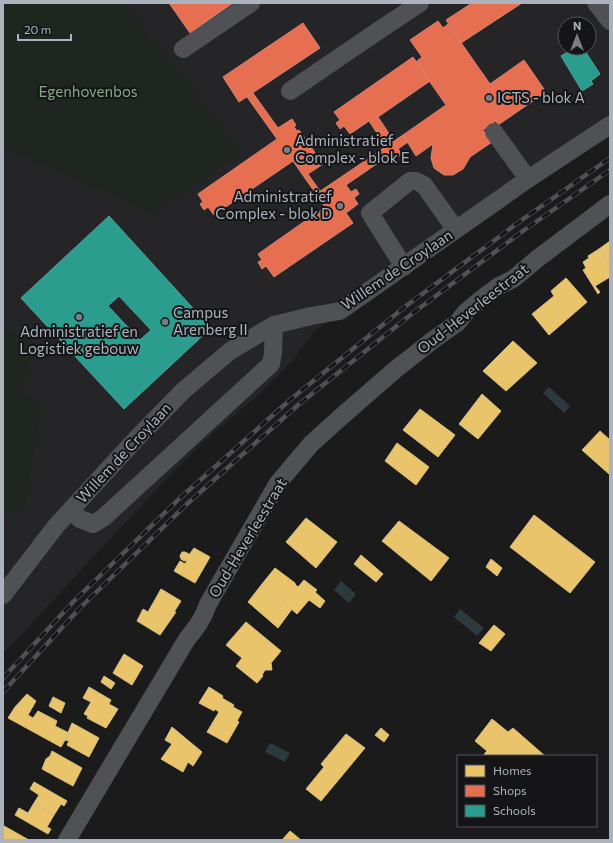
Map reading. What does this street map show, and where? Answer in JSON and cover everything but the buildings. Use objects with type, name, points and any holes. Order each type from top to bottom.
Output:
[{"type":"street","points":[[184,49],[250,3]]},
{"type":"street","points":[[290,91],[420,3]]},
{"type":"street","points":[[596,3],[610,21]]},
{"type":"street","name":"Willem de Croylaan","points":[[3,595],[56,526],[136,438],[184,390],[230,351],[274,325],[340,311],[528,179],[610,125]]},
{"type":"street","points":[[494,132],[528,179]]},
{"type":"street","points":[[404,267],[370,213],[410,181],[416,181],[424,185],[456,230]]},
{"type":"street","name":"Oud-Heverleestraat","points":[[67,840],[181,647],[204,617],[208,604],[278,483],[311,444],[396,369],[457,323],[466,312],[480,300],[499,286],[513,279],[610,204]]},
{"type":"street","points":[[71,510],[80,519],[93,524],[103,518],[271,364],[274,325]]},
{"type":"shaded area","name":"Campus Arenberg II","points":[[49,3],[610,3],[610,125],[340,311],[312,333],[294,359],[256,397],[201,444],[155,491],[3,654],[3,47]]},
{"type":"shaded area","points":[[549,387],[570,406],[564,413],[543,393]]},
{"type":"shaded area","points":[[341,581],[356,594],[349,603],[334,590]]},
{"type":"shaded area","points":[[460,609],[484,628],[477,636],[454,617]]},
{"type":"shaded area","points":[[270,743],[290,753],[285,762],[265,752]]},
{"type":"green space","name":"Egenhovenbos","points":[[3,3],[125,3],[241,152],[153,213],[3,147]]},
{"type":"green space","points":[[3,328],[39,345],[18,392],[42,404],[23,513],[3,513]]},
{"type":"railway","points":[[3,678],[74,601],[179,499],[291,399],[406,306],[519,222],[610,158]]},
{"type":"railway","points":[[3,692],[80,608],[187,504],[298,405],[413,313],[523,231],[610,170]]},
{"type":"place","name":"ICTS - blok A","points":[[489,98]]},
{"type":"place","name":"Administratief Complex - blok E","points":[[287,150]]},
{"type":"place","name":"Administratief Complex - blok D","points":[[340,206]]},
{"type":"place","name":"Administratief en Logistiek gebouw","points":[[79,317]]},
{"type":"place","name":"Campus Arenberg II","points":[[165,322]]}]
